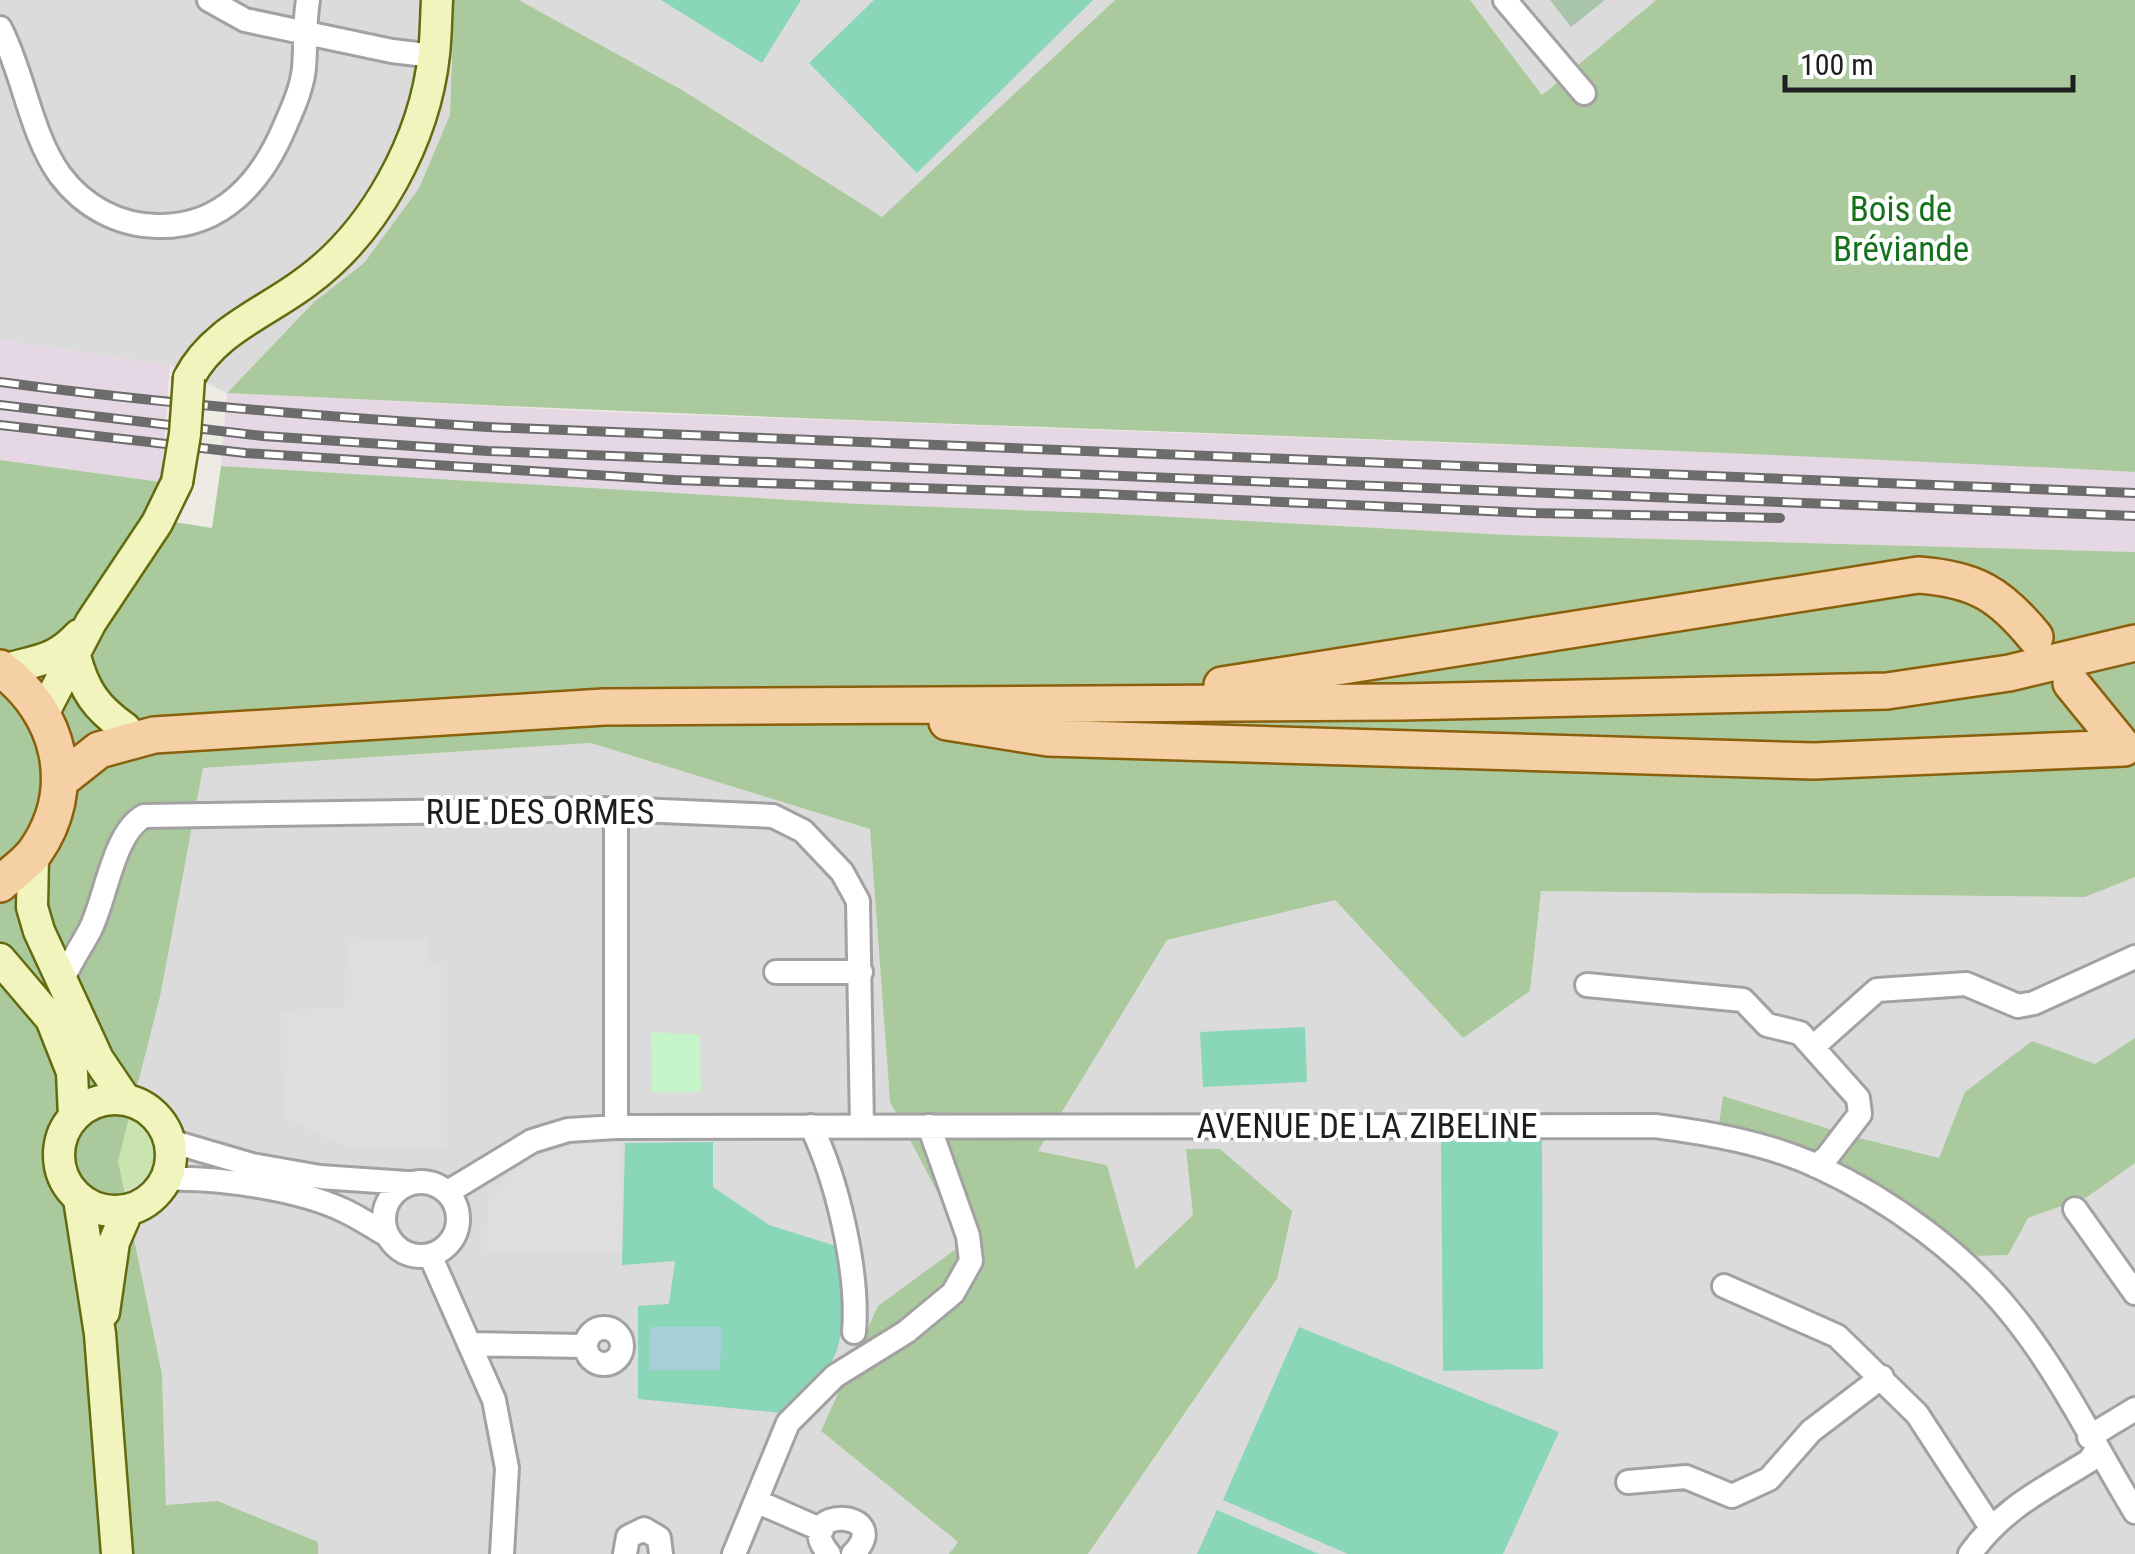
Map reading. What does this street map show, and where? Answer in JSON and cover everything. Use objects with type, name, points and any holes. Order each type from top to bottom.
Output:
[{"type":"main road","points":[[1,669],[49,660],[65,650],[91,622],[163,514],[177,482],[189,378],[196,366],[219,339],[307,282],[362,227],[400,166],[421,109],[434,56],[437,0]]},
{"type":"main road","points":[[1093,704],[1396,660],[1918,575],[1949,577],[1990,592],[2036,638]]},
{"type":"main road","points":[[46,721],[57,683],[76,656],[91,622]]},
{"type":"main road","points":[[46,721],[92,730],[140,732],[604,707],[1421,701],[1886,691],[2008,673],[2135,643]]},
{"type":"main road","points":[[76,656],[88,694],[101,712],[140,732]]},
{"type":"main road","points":[[0,884],[33,856],[53,820],[61,780],[58,744],[46,721],[25,689],[1,669]]},
{"type":"main road","points":[[2072,683],[2130,755]]},
{"type":"main road","points":[[843,705],[1048,738],[1814,761],[2130,755]]},
{"type":"main road","points":[[61,780],[99,750],[140,732]]},
{"type":"main road","points":[[33,856],[32,907],[38,932],[98,1059],[126,1100]]},
{"type":"main road","points":[[0,959],[52,1018],[72,1072],[74,1117]]},
{"type":"main road","points":[[79,1199],[102,1210],[121,1211],[140,1206],[166,1179],[172,1160],[170,1141],[154,1114],[126,1100],[107,1099],[89,1105],[74,1117],[59,1152],[61,1171],[79,1199],[100,1334],[116,1554]]},
{"type":"main road","points":[[100,1334],[114,1242],[124,1220],[121,1211]]},
{"type":"street","points":[[209,0],[245,20],[434,56]]},
{"type":"street","points":[[0,28],[47,152],[69,185],[118,221],[175,227],[210,216],[233,203],[254,183],[272,156],[294,106],[304,69],[303,31],[308,0]]},
{"type":"street","points":[[1505,0],[1584,93]]},
{"type":"street","points":[[616,809],[616,1126]]},
{"type":"street","name":"RUE DES ORMES","points":[[63,979],[76,948],[90,930],[127,831],[144,816],[616,809],[773,816],[802,831],[842,872],[858,901],[862,1126]]},
{"type":"street","points":[[1813,1047],[1877,990],[1966,984],[2018,1006],[2034,1003],[2135,957]]},
{"type":"street","points":[[776,972],[861,972]]},
{"type":"street","points":[[1587,986],[1743,1000],[1767,1024],[1800,1033],[1858,1098],[1860,1114],[1827,1158],[1816,1166]]},
{"type":"street","name":"AVENUE DE LA ZIBELINE","points":[[448,1192],[532,1141],[568,1130],[616,1126],[1655,1126],[1756,1145],[1816,1166],[1896,1211],[1979,1277],[2016,1318],[2135,1512]]},
{"type":"street","points":[[811,1126],[848,1241],[856,1308],[854,1332]]},
{"type":"street","points":[[734,1554],[788,1423],[836,1376],[906,1332],[953,1293],[970,1260],[968,1236],[929,1126]]},
{"type":"street","points":[[166,1179],[240,1184],[314,1200],[343,1210],[387,1235],[406,1254],[430,1255],[446,1246],[457,1228],[456,1204],[448,1192],[428,1181],[320,1178],[252,1165],[170,1141]]},
{"type":"street","points":[[387,1235],[383,1216],[386,1204],[407,1183]]},
{"type":"street","points":[[2076,1210],[2135,1293]]},
{"type":"street","points":[[430,1255],[494,1400],[507,1468],[502,1554]]},
{"type":"street","points":[[1724,1286],[1837,1336],[1916,1414],[1990,1526]]},
{"type":"street","points":[[470,1344],[586,1346]]},
{"type":"street","points":[[1628,1482],[1686,1478],[1732,1496],[1768,1478],[1811,1431],[1882,1377]]},
{"type":"street","points":[[1970,1554],[1990,1526],[2016,1504],[2089,1460],[2093,1444],[2135,1410]]},
{"type":"street","points":[[756,1500],[822,1530]]},
{"type":"street","points":[[830,1554],[822,1544],[822,1530],[837,1517],[856,1522],[862,1541],[853,1554]]},
{"type":"street","points":[[625,1554],[628,1537],[644,1529],[659,1538],[661,1554]]},
{"type":"shaded area","points":[[0,0],[454,0],[450,115],[419,188],[364,263],[314,302],[227,393],[170,365],[0,340]]},
{"type":"shaded area","points":[[519,0],[1115,0],[882,217],[682,90]]},
{"type":"shaded area","points":[[1470,0],[1656,0],[1542,95]]},
{"type":"shaded area","points":[[0,340],[170,365],[161,482],[0,460]]},
{"type":"shaded area","points":[[227,393],[609,412],[1889,459],[2135,472],[2135,552],[1509,535],[860,504],[221,466]]},
{"type":"shaded area","points":[[591,743],[870,829],[890,1102],[964,1243],[972,1554],[318,1554],[318,1542],[166,1506],[162,1374],[118,1161],[160,997],[202,768]]},
{"type":"shaded area","points":[[2135,877],[2135,1554],[1088,1554],[1277,1279],[1187,1149],[1193,1215],[1136,1270],[1107,1165],[1037,1151],[1167,940],[1335,900],[1463,1038],[1530,991],[1541,891],[2084,897]]},
{"type":"shaded area","points":[[429,938],[430,965],[447,967],[447,1147],[346,1147],[282,1117],[281,1011],[345,1007],[346,943]]},
{"type":"shaded area","points":[[621,1143],[621,1253],[486,1252],[489,1194],[522,1165],[564,1145]]},
{"type":"green space","name":"Bois de Bréviande","points":[[454,0],[519,0],[682,90],[882,217],[1115,0],[1470,0],[1542,95],[1656,0],[2135,0],[2135,472],[227,393],[314,302],[364,263],[419,188],[450,115]]},
{"type":"green space","points":[[661,0],[801,0],[762,63]]},
{"type":"green space","points":[[874,0],[1093,0],[917,173],[809,63]]},
{"type":"green space","points":[[1550,0],[1605,0],[1571,27]]},
{"type":"green space","points":[[0,460],[161,482],[149,518],[212,528],[221,466],[860,504],[1509,535],[2135,552],[2135,877],[2085,897],[1541,891],[1530,991],[1463,1038],[1335,900],[1167,940],[1038,1151],[1107,1165],[1136,1269],[1193,1215],[1186,1149],[1220,1149],[1292,1211],[1277,1279],[1088,1554],[949,1554],[958,1542],[821,1431],[878,1306],[964,1243],[890,1102],[870,829],[591,743],[203,768],[160,997],[118,1161],[162,1374],[166,1505],[217,1501],[318,1542],[318,1554],[0,1554]]},
{"type":"green space","points":[[1305,1027],[1307,1082],[1203,1087],[1200,1032]]},
{"type":"green space","points":[[651,1032],[700,1035],[701,1092],[652,1092]]},
{"type":"green space","points":[[2135,1038],[2135,1163],[2087,1197],[2028,1218],[2008,1255],[1971,1256],[1934,1226],[1718,1131],[1723,1096],[1939,1158],[1965,1092],[2032,1041],[2095,1064]]},
{"type":"green space","points":[[124,1111],[149,1130],[156,1155],[144,1179],[116,1193],[74,1142]]},
{"type":"green space","points":[[1542,1139],[1543,1369],[1443,1371],[1441,1141]]},
{"type":"green space","points":[[713,1142],[713,1187],[769,1225],[836,1246],[842,1306],[837,1351],[820,1376],[781,1413],[638,1399],[638,1306],[669,1304],[675,1261],[622,1265],[625,1143]]},
{"type":"green space","points":[[1299,1327],[1559,1432],[1503,1554],[1348,1554],[1223,1500]]},
{"type":"green space","points":[[1217,1510],[1319,1554],[1197,1554]]},
{"type":"water","points":[[650,1327],[722,1327],[720,1370],[649,1370]]},
{"type":"railway","points":[[0,382],[244,409],[488,427],[2135,493]]},
{"type":"railway","points":[[0,405],[263,436],[488,451],[2135,516]]},
{"type":"railway","points":[[0,425],[245,453],[674,480],[1533,513],[1780,518]]}]
